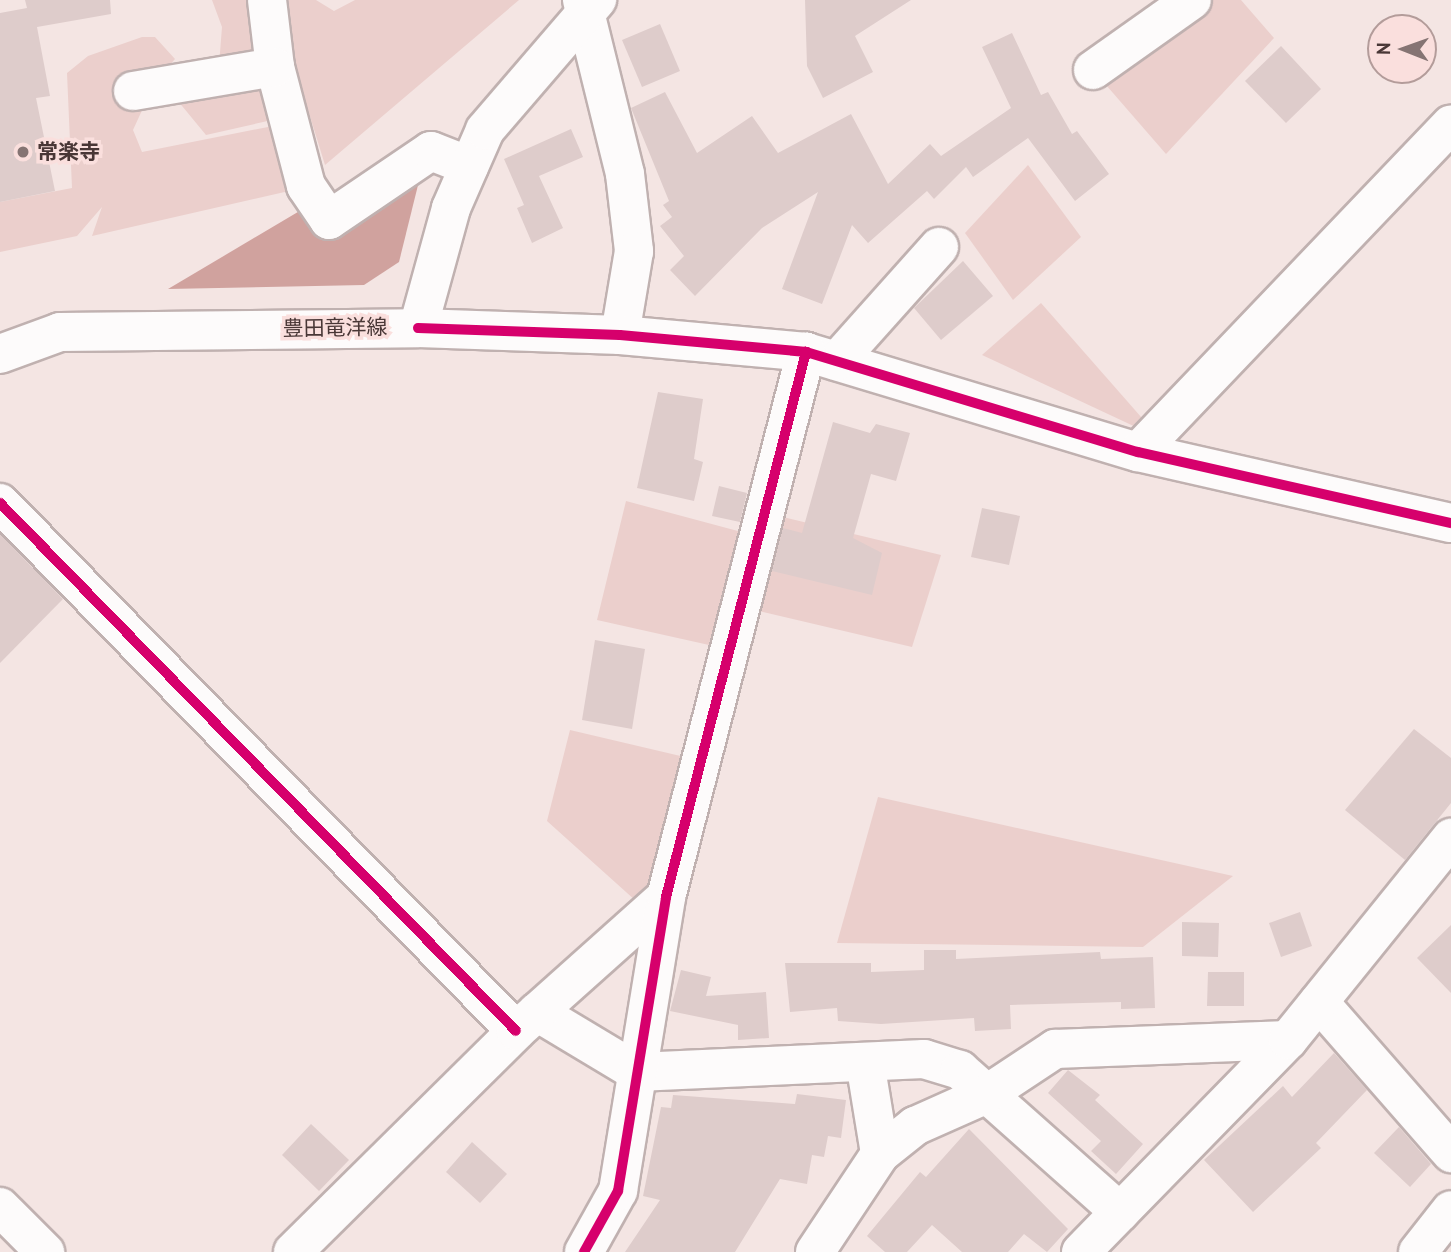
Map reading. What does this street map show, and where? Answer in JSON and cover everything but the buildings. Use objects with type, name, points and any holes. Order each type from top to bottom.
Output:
[{"type":"street","points":[[267,0],[275,67],[306,186],[329,220],[431,151],[469,166]]},
{"type":"street","points":[[1093,70],[1192,0]]},
{"type":"street","points":[[588,3],[625,174],[634,251],[620,335]]},
{"type":"street","name":"豊田竜洋線","points":[[0,354],[60,332],[418,328],[451,208],[485,130],[588,3]]},
{"type":"street","points":[[133,91],[275,67]]},
{"type":"street","points":[[1138,452],[1451,124]]},
{"type":"street","points":[[584,1252],[618,1191],[666,897],[822,356],[939,247]]},
{"type":"street","points":[[418,328],[620,335],[822,356],[1138,452],[1451,523]]},
{"type":"street","points":[[0,503],[527,1021],[638,1072],[924,1059],[960,1070],[1120,1212]]},
{"type":"street","points":[[1081,1252],[1288,1040],[1451,838]]},
{"type":"street","points":[[293,1252],[527,1021],[666,897]]},
{"type":"street","points":[[1319,1002],[1451,1153]]},
{"type":"street","points":[[815,1252],[880,1154],[915,1126],[987,1094],[1055,1049],[1288,1040]]},
{"type":"street","points":[[865,1062],[880,1154]]},
{"type":"street","points":[[0,1207],[45,1252]]},
{"type":"street","points":[[1418,1252],[1451,1210]]},
{"type":"shaded area","points":[[212,0],[257,0],[272,120],[206,135],[173,95],[218,78],[222,27]]},
{"type":"shaded area","points":[[274,0],[316,0],[334,11],[355,0],[519,0],[325,165]]},
{"type":"shaded area","points":[[1190,0],[1241,0],[1274,38],[1166,154],[1093,70]]},
{"type":"shaded area","points":[[142,37],[155,37],[175,59],[155,82],[133,130],[142,152],[273,126],[289,191],[92,236],[102,207],[77,236],[0,252],[0,202],[72,188],[67,73],[88,56]]},
{"type":"shaded area","points":[[1028,165],[1081,237],[1013,300],[965,233]]},
{"type":"shaded area","points":[[420,177],[399,262],[364,285],[168,289],[308,206]]},
{"type":"shaded area","points":[[1041,303],[1149,426],[1140,429],[982,355]]},
{"type":"shaded area","points":[[626,501],[749,534],[659,878],[636,901],[547,821],[570,730],[689,758],[718,647],[597,620]]},
{"type":"shaded area","points":[[762,512],[941,555],[912,647],[737,606]]},
{"type":"shaded area","points":[[878,797],[1233,876],[1143,947],[837,943]]},
{"type":"cycle path","points":[[418,328],[620,335],[806,352],[1138,452],[1451,523]]},
{"type":"cycle path","points":[[584,1252],[618,1191],[666,897],[806,352]]},
{"type":"cycle path","points":[[0,503],[516,1031]]},
{"type":"place","name":"常楽寺","points":[[23,152]]}]
